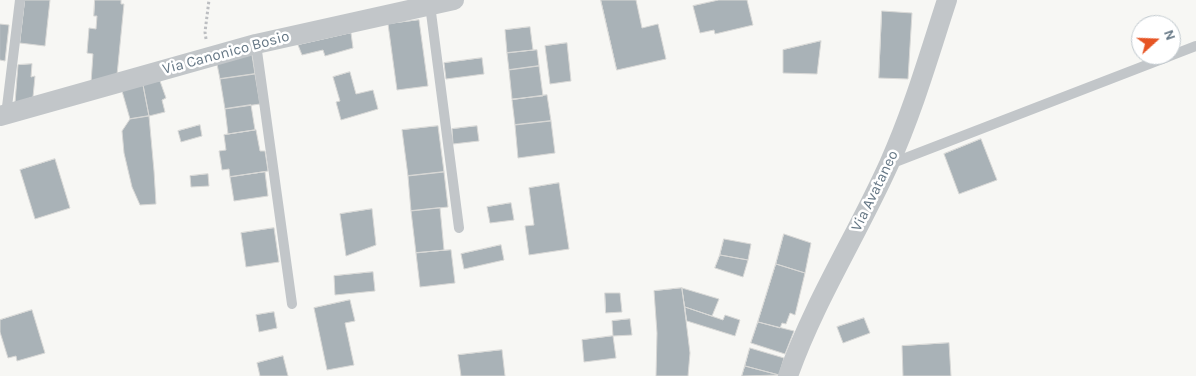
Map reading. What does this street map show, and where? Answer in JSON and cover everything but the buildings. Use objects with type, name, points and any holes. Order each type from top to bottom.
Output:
[{"type":"street","name":"Via Canonico Bosio","points":[[3,116],[256,44],[454,0]]},
{"type":"street","name":"Via Avataneo","points":[[788,376],[808,327],[889,164],[907,119],[947,0]]},
{"type":"lane","points":[[3,116],[20,0]]},
{"type":"lane","points":[[430,6],[458,228]]},
{"type":"lane","points":[[256,44],[292,304]]},
{"type":"lane","points":[[889,164],[1196,46]]},
{"type":"path","points":[[206,57],[205,32],[209,0]]}]
